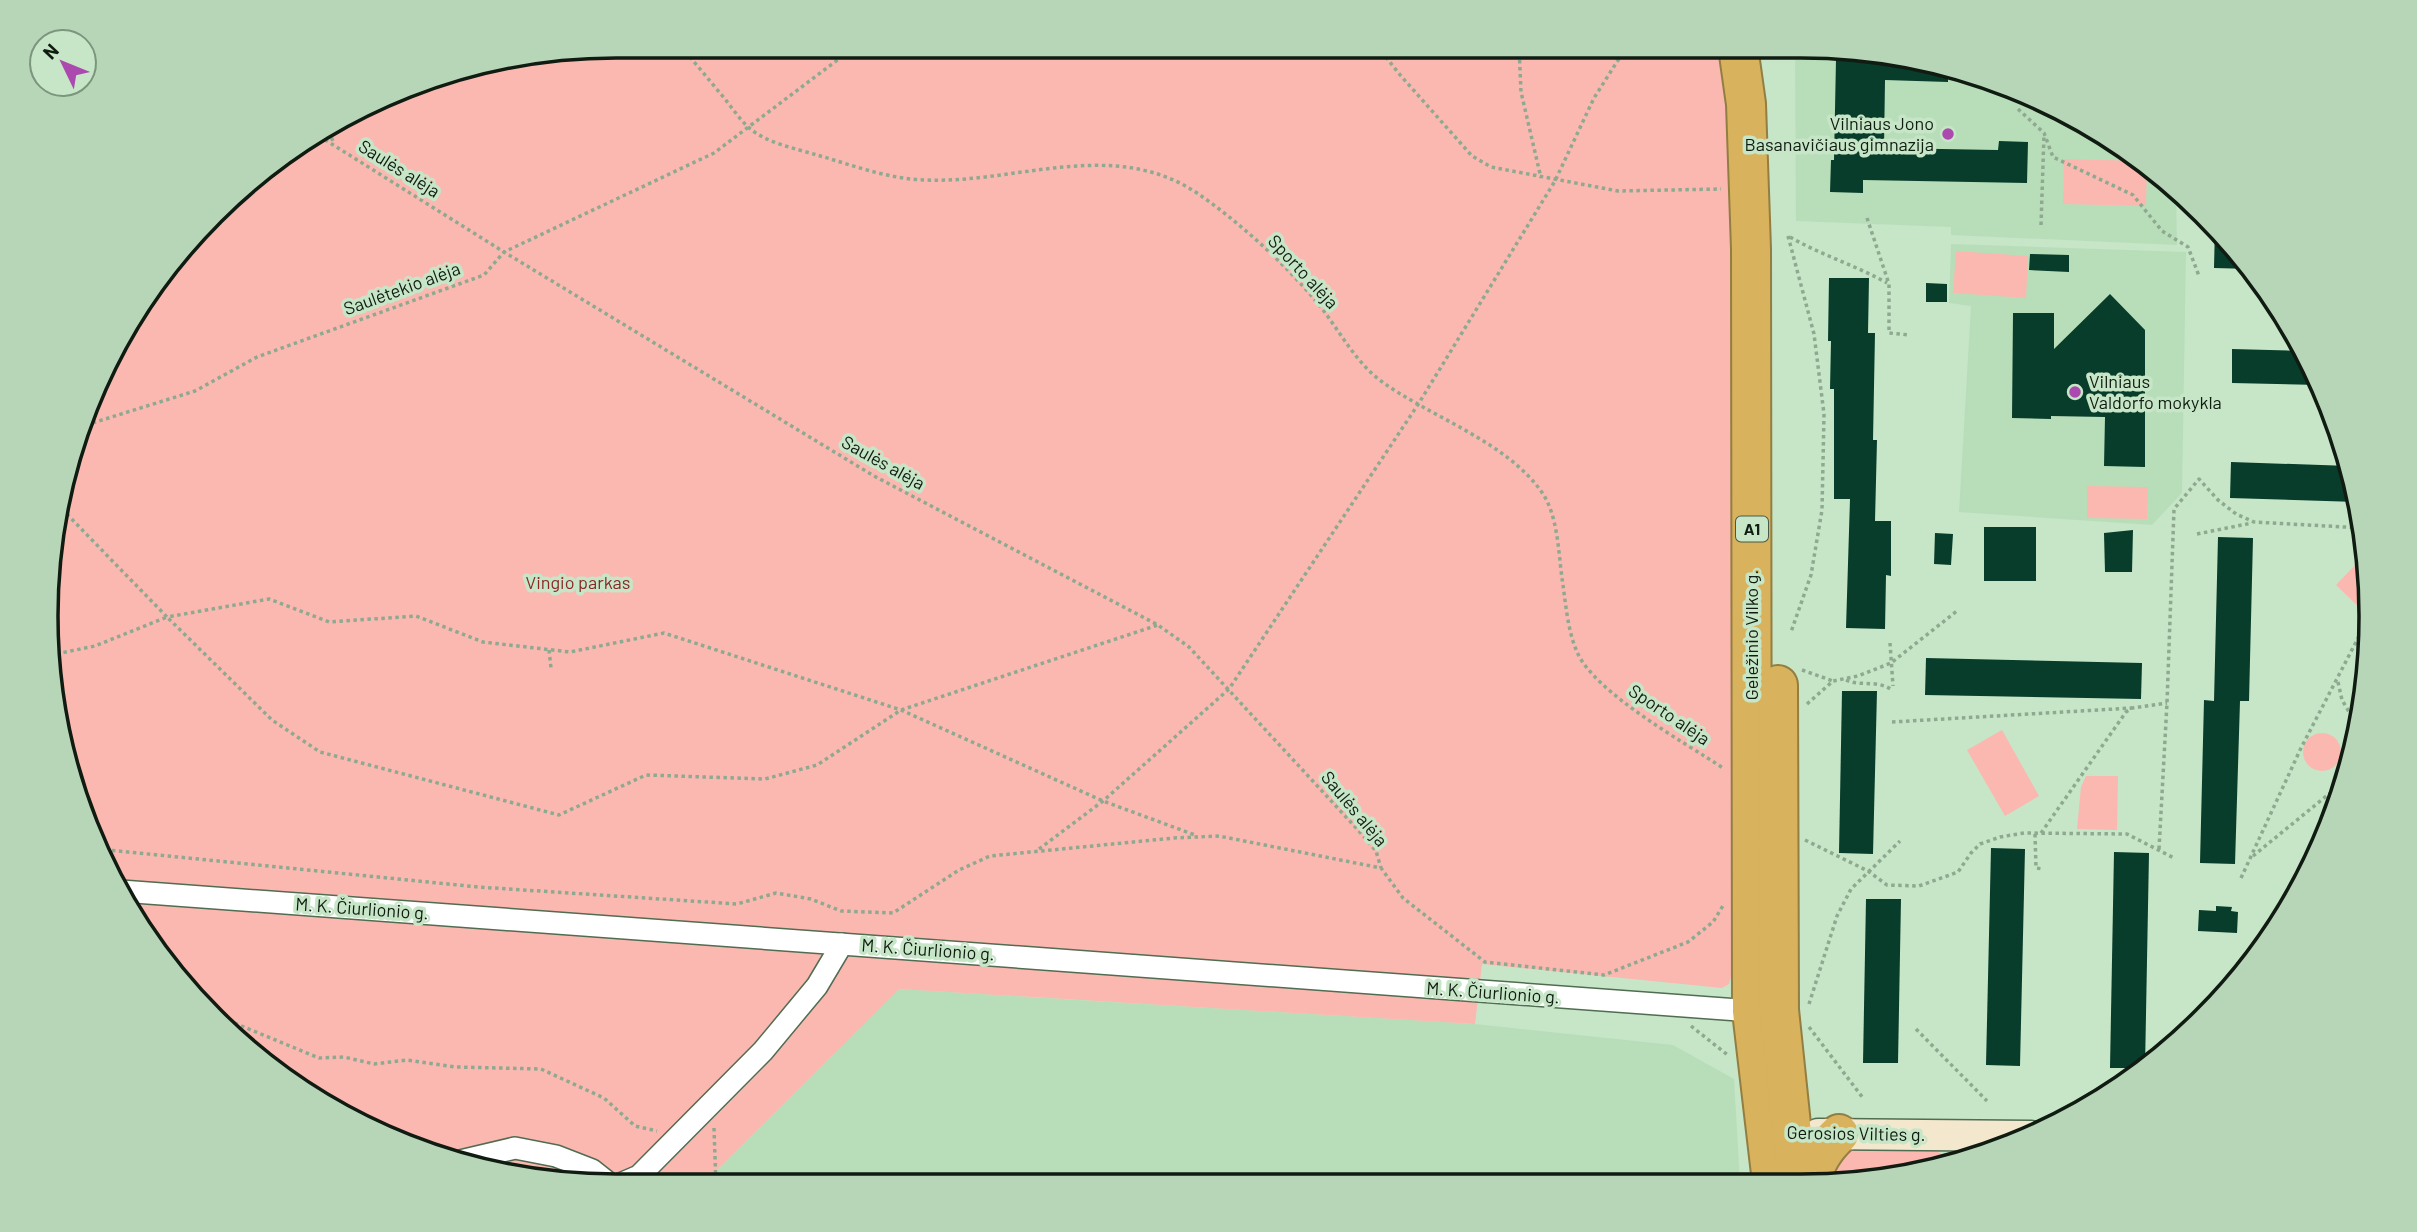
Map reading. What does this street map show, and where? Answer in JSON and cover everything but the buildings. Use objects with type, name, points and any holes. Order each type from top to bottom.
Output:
[{"type":"highway","name":"Geležinio Vilko g.","points":[[1740,58],[1746,104],[1751,249],[1744,1011],[1779,1133],[1794,1174]]},
{"type":"highway","name":"Geležinio Vilko g.","points":[[1765,58],[1770,106],[1779,752],[1779,1133],[1773,1174]]},
{"type":"highway","points":[[1813,1174],[1820,1158],[1839,1134]]},
{"type":"main road","name":"Gerosios Vilties g.","points":[[1779,1133],[2005,1136]]},
{"type":"street","name":"M. K. Čiurlionio g.","points":[[131,892],[1744,1011]]},
{"type":"street","points":[[641,1174],[763,1051],[817,986],[842,944]]},
{"type":"street","points":[[478,1157],[515,1148],[556,1156],[596,1173]]},
{"type":"path","name":"Sporto alėja","points":[[691,58],[748,127],[770,140],[884,174],[924,180],[959,179],[1095,164],[1126,166],[1159,175],[1195,192],[1273,255],[1317,302],[1359,360],[1381,380],[1481,440],[1518,467],[1541,491],[1553,514],[1569,623],[1577,652],[1590,673],[1608,690],[1727,770]]},
{"type":"path","name":"Saulėtekio alėja","points":[[92,423],[195,391],[257,357],[484,275],[505,252],[714,153],[840,58]]},
{"type":"path","points":[[1387,58],[1472,156],[1491,167],[1618,191],[1721,189]]},
{"type":"path","points":[[1520,58],[1521,92],[1541,178]]},
{"type":"path","points":[[1037,850],[1102,801],[1229,688],[1419,403],[1555,181],[1594,98],[1621,58]]},
{"type":"path","points":[[2018,109],[2045,133],[2053,157],[2133,195],[2162,230],[2188,247],[2199,276]]},
{"type":"path","points":[[2042,225],[2045,133]]},
{"type":"path","points":[[331,137],[335,146]]},
{"type":"path","name":"Saulės alėja","points":[[325,140],[874,476],[1158,625],[1189,647],[1358,830],[1376,852],[1381,868],[1403,898],[1485,962],[1604,975],[1688,942],[1713,922],[1726,902]]},
{"type":"path","points":[[1867,218],[1889,284],[1889,333],[1910,335]]},
{"type":"path","points":[[1791,632],[1811,575],[1822,510],[1824,414],[1814,334],[1788,236],[1815,252],[1889,284]]},
{"type":"path","points":[[2159,849],[2174,509],[2199,479],[2218,500],[2236,514],[2254,522]]},
{"type":"path","points":[[67,513],[272,720],[320,752],[559,815],[646,775],[765,779],[817,765],[901,710],[1158,625]]},
{"type":"path","points":[[2197,534],[2254,522],[2352,527]]},
{"type":"path","points":[[59,653],[95,646],[167,617],[269,600],[329,622],[416,616],[483,642],[570,652],[664,632],[901,710],[1102,801],[1198,836]]},
{"type":"path","points":[[1794,666],[1833,681],[1858,677],[1891,663],[1957,611]]},
{"type":"path","points":[[2241,878],[2301,748],[2358,638]]},
{"type":"path","points":[[1844,679],[1852,683],[1875,683],[1893,689],[1890,643]]},
{"type":"path","points":[[549,650],[551,668]]},
{"type":"path","points":[[2337,680],[2342,700],[2350,714]]},
{"type":"path","points":[[1802,709],[1833,681]]},
{"type":"path","points":[[1892,722],[2132,708],[2167,703]]},
{"type":"path","points":[[2043,870],[2036,869],[2037,834],[2126,712],[2132,708]]},
{"type":"path","points":[[2249,859],[2331,792]]},
{"type":"path","points":[[1800,838],[1868,872],[1886,885],[1919,886],[1958,872],[1980,844],[2000,837],[2037,834],[2127,834],[2174,858]]},
{"type":"path","points":[[109,850],[478,887],[737,904],[776,894],[811,899],[841,911],[893,913],[960,870],[990,856],[1037,850],[1219,836],[1381,868]]},
{"type":"path","points":[[1808,1006],[1838,916],[1852,889],[1900,841]]},
{"type":"path","points":[[1665,1006],[1739,1064]]},
{"type":"path","points":[[1804,1019],[1863,1098]]},
{"type":"path","points":[[234,1023],[319,1058],[345,1057],[374,1064],[407,1060],[456,1067],[541,1069],[604,1098],[635,1126],[680,1135]]},
{"type":"path","points":[[1916,1029],[1987,1101]]},
{"type":"path","points":[[712,1102],[715,1174]]},
{"type":"shaded area","name":"Vilniaus Jono Basanavičiaus gimnazija","points":[[1795,58],[1838,59],[1910,68],[1945,77],[1980,87],[2048,115],[2111,152],[2176,203],[2177,245],[1951,235],[1951,227],[1796,221]]},
{"type":"shaded area","name":"Vilniaus Valdorfo mokykla","points":[[1951,244],[2186,252],[2182,493],[2152,525],[1959,512],[1971,306],[1949,303]]},
{"type":"shaded area","points":[[898,989],[1475,1024],[1673,1045],[1734,1079],[1740,1174],[713,1174]]},
{"type":"green space","name":"Vingio parkas","points":[[616,58],[1719,58],[1732,113],[1732,974],[1729,984],[1722,988],[1482,964],[1475,1024],[899,989],[713,1174],[579,1173],[507,1164],[437,1145],[369,1117],[306,1080],[276,1059],[221,1011],[173,956],[152,926],[115,863],[100,830],[87,795],[68,725],[59,653],[59,579],[63,543],[68,507],[87,437],[115,369],[133,337],[173,276],[196,248],[221,221],[276,173],[369,115],[437,87],[507,68],[543,63]]},
{"type":"green space","points":[[2064,159],[2123,160],[2147,178],[2146,206],[2063,204]]},
{"type":"green space","points":[[1956,251],[2028,256],[2026,298],[1953,293]]},
{"type":"green space","points":[[2087,486],[2148,487],[2147,519],[2087,518]]},
{"type":"green space","points":[[2356,564],[2359,607],[2336,585]]},
{"type":"green space","points":[[2002,730],[2039,796],[2005,816],[1967,750]]},
{"type":"green space","points":[[2322,733],[2335,739],[2341,752],[2335,765],[2322,771],[2309,765],[2303,752],[2309,739]]},
{"type":"green space","points":[[2086,776],[2118,776],[2117,830],[2077,829],[2081,787]]},
{"type":"green space","points":[[1840,1148],[1933,1148],[1943,1155],[1910,1164],[1825,1173]]},
{"type":"place","name":"Vilniaus Jono Basanavičiaus gimnazija","points":[[1948,134]]},
{"type":"place","name":"Vilniaus Valdorfo mokykla","points":[[2075,392]]}]
